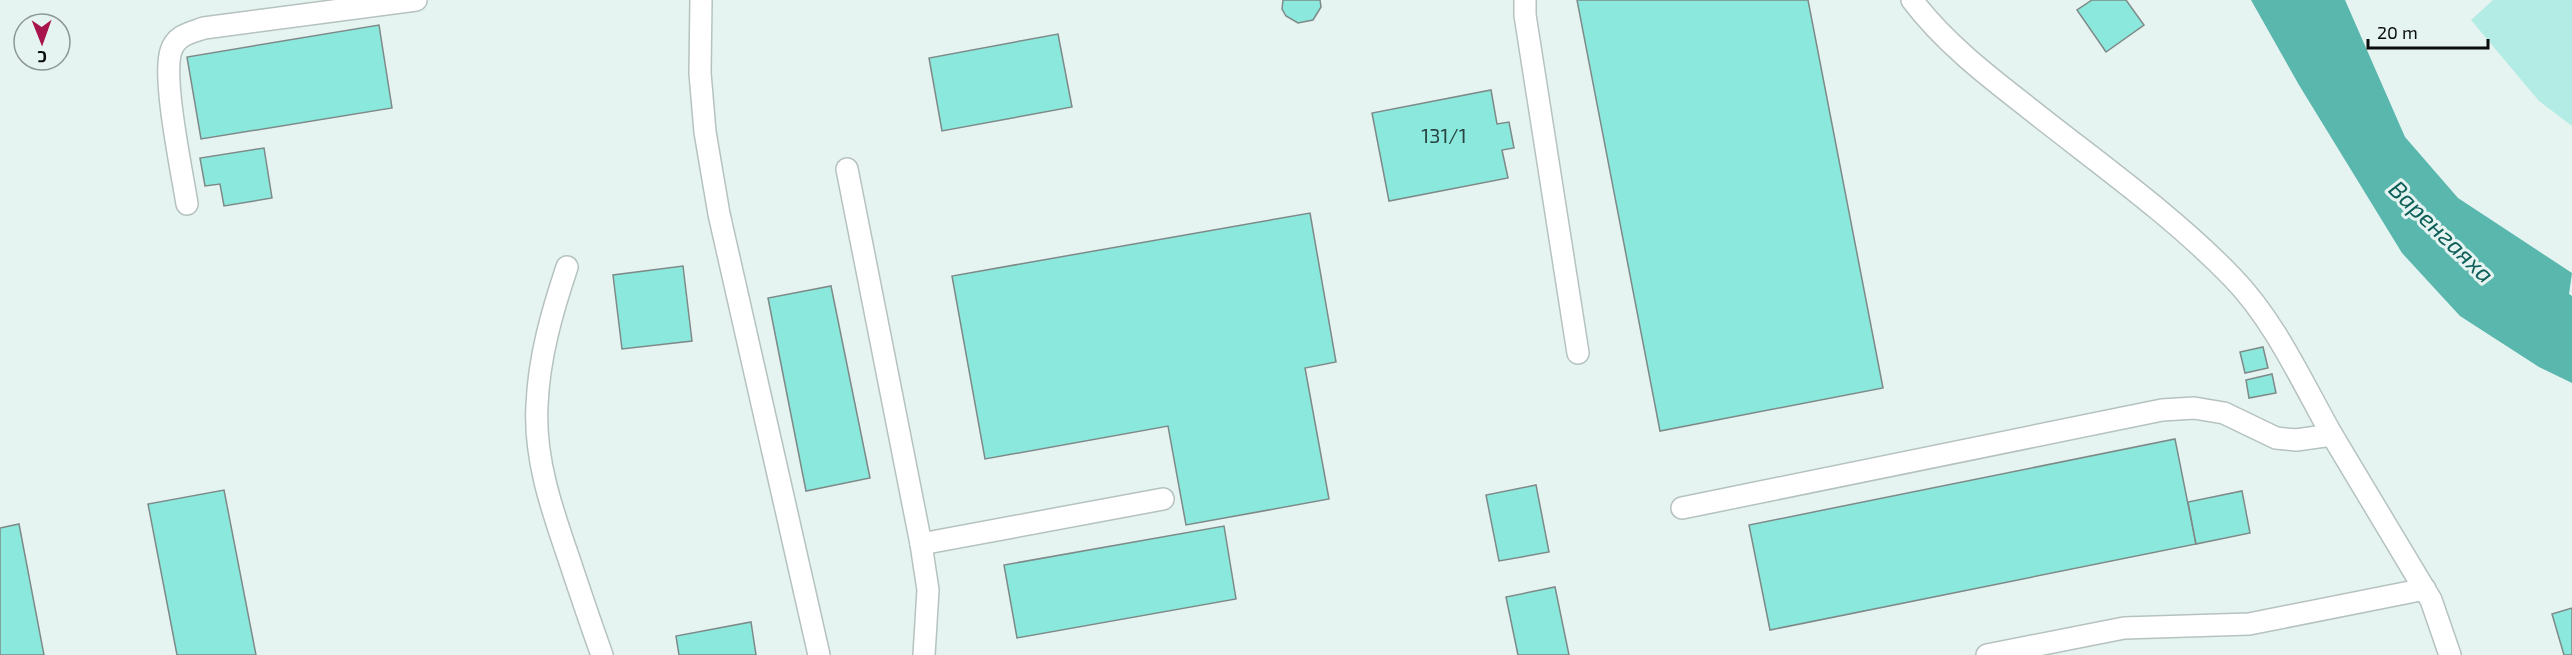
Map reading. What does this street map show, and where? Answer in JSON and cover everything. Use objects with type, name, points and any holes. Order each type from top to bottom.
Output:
[{"type":"lane","points":[[187,204],[168,74],[171,50],[181,36],[204,28],[416,0]]},
{"type":"lane","points":[[701,0],[700,73],[705,132],[719,214],[819,655]]},
{"type":"lane","points":[[1525,0],[1525,15],[1578,353]]},
{"type":"lane","points":[[1912,0],[1925,17],[1983,72],[2197,243],[2234,279],[2267,321],[2332,435],[2425,589],[2442,628],[2450,655]]},
{"type":"lane","points":[[847,169],[921,544],[928,590],[924,655]]},
{"type":"lane","points":[[567,267],[551,314],[541,370],[537,406],[539,448],[546,493],[602,655]]},
{"type":"lane","points":[[1682,508],[2162,410],[2194,408],[2224,413],[2276,438],[2296,440],[2332,435]]},
{"type":"lane","points":[[921,544],[1163,499]]},
{"type":"lane","points":[[1987,655],[2124,628],[2249,624],[2425,589]]},
{"type":"shaded area","points":[[2493,0],[2572,0],[2572,126],[2539,101],[2471,20]]},
{"type":"water","name":"Варенгаяха","points":[[2251,0],[2345,0],[2405,137],[2458,198],[2572,273],[2569,294],[2572,296],[2572,383],[2539,367],[2460,316],[2402,253],[2299,85]]},
{"type":"building","points":[[1283,0],[1320,0],[1321,7],[1313,20],[1298,23],[1286,16],[1282,9]]},
{"type":"building","points":[[1577,0],[1808,0],[1883,388],[1660,431]]},
{"type":"building","points":[[2092,0],[2126,0],[2144,25],[2106,52],[2077,10]]},
{"type":"building","points":[[379,25],[392,108],[201,139],[187,57]]},
{"type":"building","points":[[1058,34],[1072,107],[942,131],[929,58]]},
{"type":"building","points":[[1491,90],[1497,124],[1509,122],[1514,148],[1502,150],[1508,178],[1389,201],[1372,113]]},
{"type":"building","points":[[264,148],[272,198],[224,206],[220,184],[205,186],[200,158]]},
{"type":"building","points":[[1310,213],[1336,362],[1305,368],[1329,499],[1186,525],[1168,426],[985,459],[952,276]]},
{"type":"building","points":[[683,266],[692,341],[622,349],[613,275]]},
{"type":"building","points":[[831,286],[870,478],[806,491],[768,298]]},
{"type":"building","points":[[2263,347],[2268,368],[2245,373],[2240,352]]},
{"type":"building","points":[[2272,374],[2276,393],[2249,398],[2246,380]]},
{"type":"building","points":[[2175,439],[2196,544],[1770,630],[1749,525]]},
{"type":"building","points":[[1536,485],[1549,552],[1499,561],[1486,495]]},
{"type":"building","points":[[224,490],[256,655],[177,655],[148,504]]},
{"type":"building","points":[[2242,491],[2250,533],[2196,544],[2188,502]]},
{"type":"building","points":[[19,524],[44,655],[0,655],[0,528]]},
{"type":"building","points":[[1224,526],[1236,599],[1017,638],[1004,565]]},
{"type":"building","points":[[1555,587],[1569,655],[1518,655],[1506,597]]},
{"type":"building","points":[[2572,608],[2572,655],[2564,655],[2552,614]]},
{"type":"building","points":[[751,622],[756,655],[679,655],[676,636]]}]
